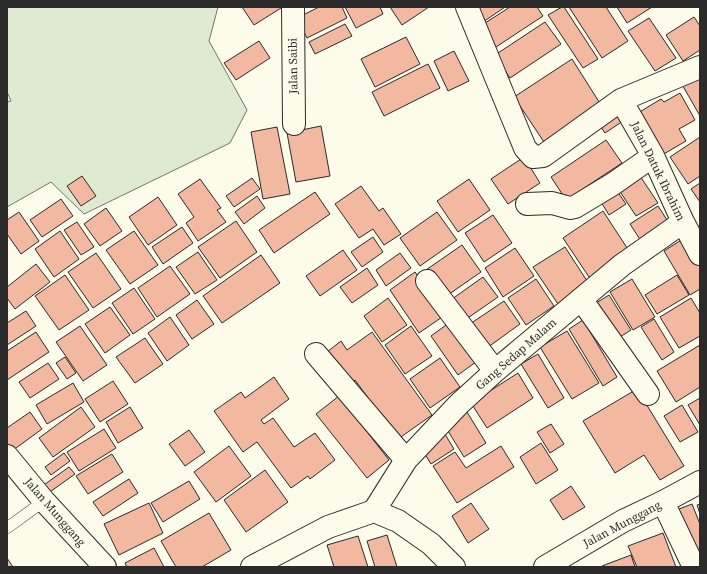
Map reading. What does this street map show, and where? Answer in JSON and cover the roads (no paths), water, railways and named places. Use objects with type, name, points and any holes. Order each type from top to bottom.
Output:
[{"type":"street","name":"Jalan Saibi","points":[[293,7],[294,124]]},
{"type":"street","points":[[467,7],[525,148],[533,157],[543,156],[621,100],[700,67]]},
{"type":"street","name":"Jalan Datuk Ibrahim","points":[[621,100],[653,156],[683,222],[700,254]]},
{"type":"street","points":[[527,204],[552,203],[570,208],[575,207],[613,184],[653,156]]},
{"type":"street","name":"Gang Sedap Malam","points":[[374,511],[406,460],[459,404],[495,371],[622,265],[683,222]]},
{"type":"street","points":[[427,281],[495,371]]},
{"type":"street","points":[[581,299],[648,394]]},
{"type":"street","points":[[316,354],[406,460]]},
{"type":"street","name":"Jalan Munggang","points":[[7,456],[44,501],[105,567]]},
{"type":"street","name":"Jalan Munggang","points":[[545,567],[623,521],[700,482]]},
{"type":"street","points":[[663,502],[672,518],[694,567]]},
{"type":"street","points":[[252,567],[328,527],[374,511],[398,521],[431,544],[454,567]]},
{"type":"lane","points":[[7,528],[44,501]]}]
